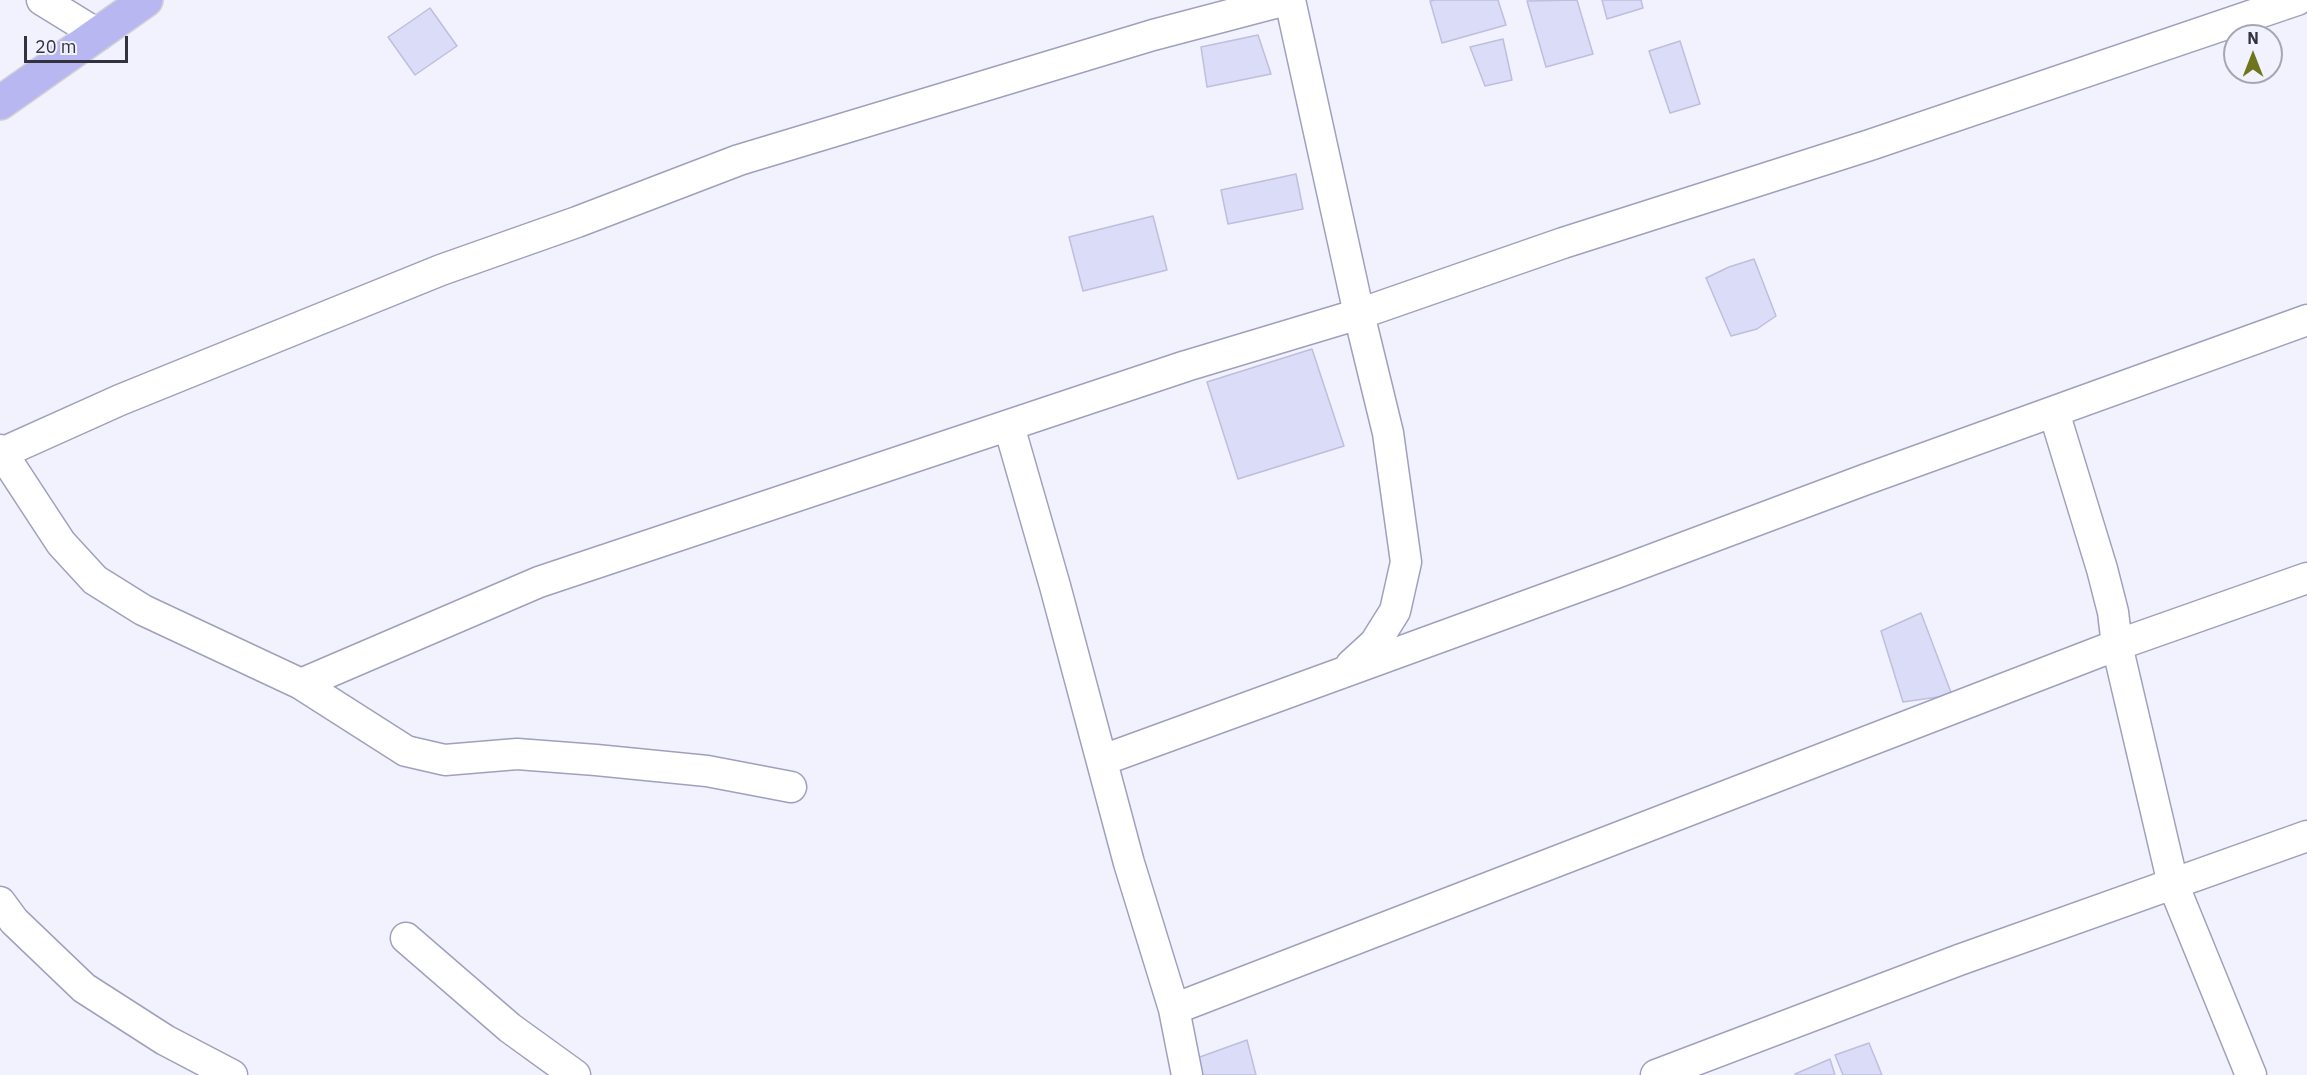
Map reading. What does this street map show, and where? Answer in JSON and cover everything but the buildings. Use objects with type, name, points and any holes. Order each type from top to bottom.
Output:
[{"type":"highway","points":[[0,103],[146,0]]},
{"type":"street","points":[[42,0],[99,35]]},
{"type":"street","points":[[791,787],[707,771],[517,754],[445,760],[406,752],[301,684],[143,610],[95,580],[10,488],[1,452],[120,400],[441,270],[739,160],[1153,35],[1288,0],[1359,314],[1389,433],[1406,562],[1395,611],[1375,643],[1345,671]]},
{"type":"street","points":[[301,684],[539,582],[747,514],[908,457],[1009,426],[1186,366],[1359,314],[1563,243],[1870,145],[2297,0]]},
{"type":"street","points":[[1102,760],[1616,573],[1863,480],[2307,320]]},
{"type":"street","points":[[2054,412],[2113,612],[2117,645],[2173,884],[2251,1075]]},
{"type":"street","points":[[1009,426],[1129,863],[1174,1009],[1187,1075]]},
{"type":"street","points":[[1174,1009],[2117,645],[2307,578]]},
{"type":"street","points":[[1656,1075],[1959,960],[2307,836]]},
{"type":"street","points":[[0,902],[14,921],[84,987],[165,1040],[232,1075]]},
{"type":"street","points":[[406,938],[510,1028],[575,1075]]}]
